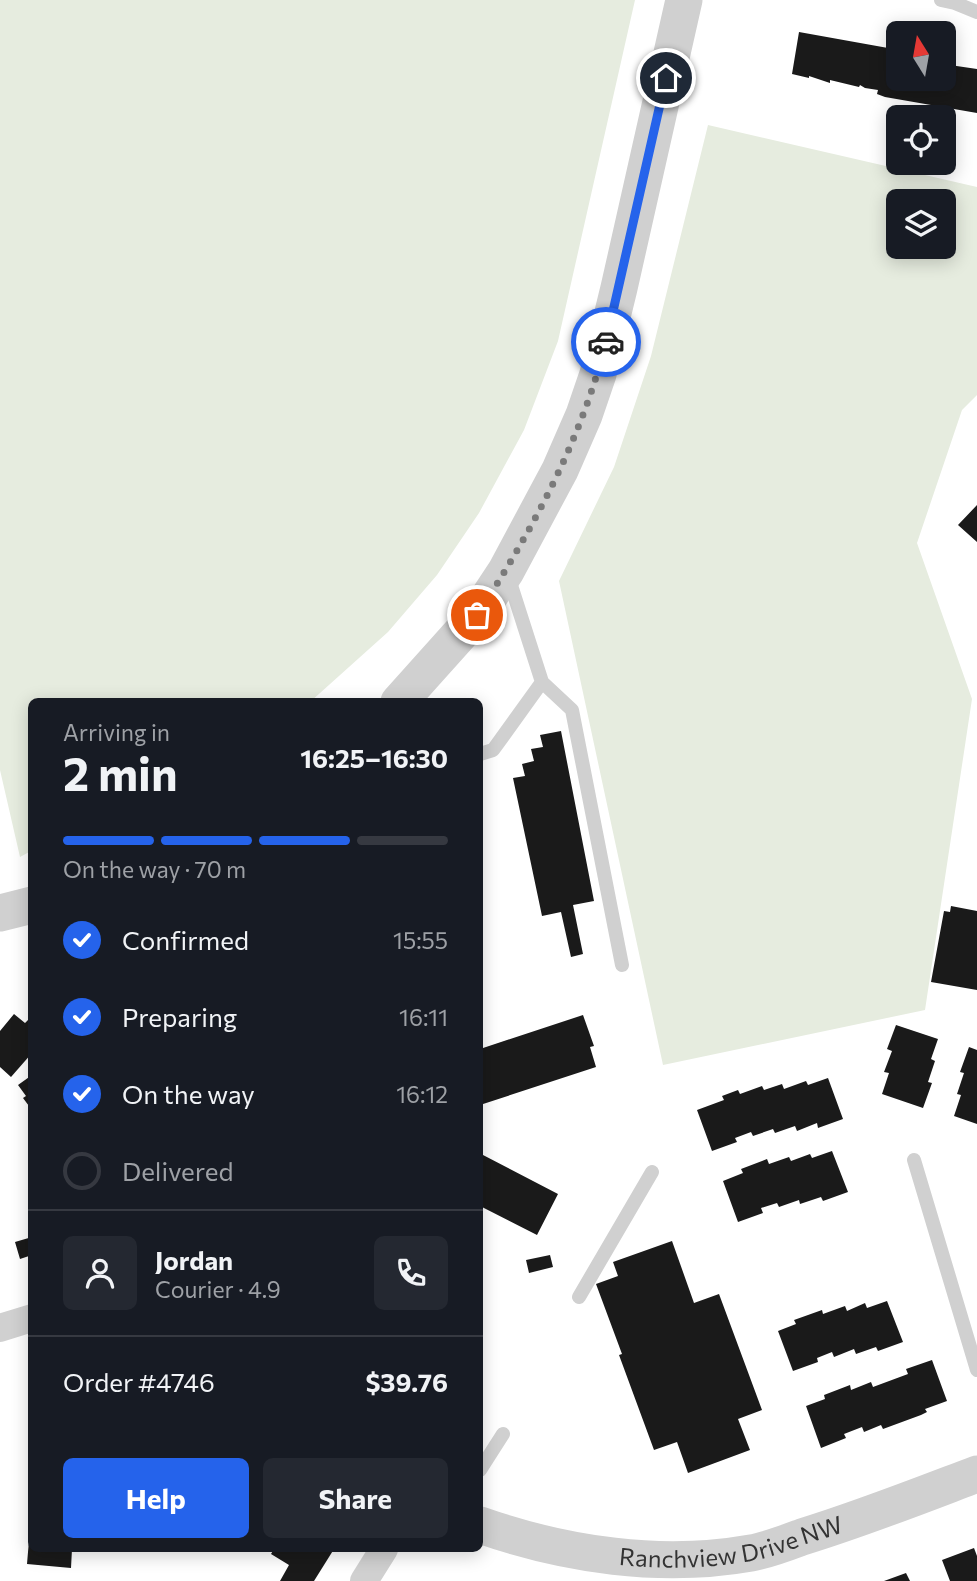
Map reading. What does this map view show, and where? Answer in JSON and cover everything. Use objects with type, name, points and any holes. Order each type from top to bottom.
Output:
[{"type":"street","points":[[403,698],[477,615],[506,571],[560,470],[584,415],[598,374],[684,0]]},
{"type":"street","points":[[0,913],[28,906]]},
{"type":"street","points":[[0,1328],[28,1319]]},
{"type":"street","name":"Ranchview Drive NW","points":[[483,1526],[551,1546],[622,1558],[677,1560],[752,1553],[824,1531],[977,1474]]},
{"type":"street","points":[[364,1581],[382,1552]]},
{"type":"lane","points":[[950,1],[977,12]]},
{"type":"lane","points":[[506,571],[542,682],[572,710],[622,965]]},
{"type":"lane","points":[[483,753],[493,750],[542,682]]},
{"type":"lane","points":[[914,1160],[977,1370]]},
{"type":"lane","points":[[579,1297],[652,1172]]},
{"type":"lane","points":[[483,1465],[503,1434]]},
{"type":"shaded area","points":[[0,0],[635,0],[558,341],[524,430],[479,513],[437,575],[388,632],[314,698],[28,698],[28,853],[20,857],[0,770]]},
{"type":"shaded area","points":[[708,125],[886,166],[886,175],[925,175],[977,187],[977,395],[962,410],[917,543],[972,699],[925,1010],[663,1065],[559,581],[614,467],[651,356]]},
{"type":"building","points":[[799,32],[886,48],[886,91],[956,91],[956,66],[977,69],[977,113],[956,109],[956,105],[931,105],[885,97],[877,94],[878,90],[860,85],[859,87],[830,80],[830,83],[792,74]]},
{"type":"building","points":[[977,505],[977,542],[958,525]]},
{"type":"building","points":[[561,731],[594,901],[573,905],[583,954],[571,957],[561,912],[542,916],[513,778],[525,776],[522,764],[534,761],[531,749],[543,747],[540,735]]},
{"type":"building","points":[[951,906],[977,911],[977,990],[931,982],[944,911],[950,912]]},
{"type":"building","points":[[14,1014],[25,1023],[28,1020],[28,1058],[11,1077],[0,1067],[0,1031]]},
{"type":"building","points":[[583,1015],[594,1046],[590,1047],[596,1067],[483,1104],[483,1048]]},
{"type":"building","points":[[896,1025],[938,1039],[931,1059],[935,1061],[928,1082],[932,1083],[923,1108],[882,1094],[889,1073],[884,1072],[892,1051],[887,1049]]},
{"type":"building","points":[[969,1047],[977,1050],[977,1124],[954,1116],[964,1073],[960,1072]]},
{"type":"building","points":[[28,1078],[28,1105],[23,1098],[26,1096],[18,1085]]},
{"type":"building","points":[[828,1078],[843,1119],[818,1128],[817,1123],[797,1131],[795,1126],[775,1133],[773,1129],[753,1136],[751,1132],[735,1138],[737,1142],[712,1151],[697,1110],[724,1100],[722,1096],[738,1090],[740,1094],[762,1086],[764,1090],[782,1084],[784,1089],[806,1081],[808,1085]]},
{"type":"building","points":[[832,1151],[848,1192],[823,1201],[821,1197],[800,1204],[799,1200],[779,1207],[777,1203],[761,1208],[763,1213],[738,1222],[723,1181],[743,1173],[741,1169],[767,1159],[769,1164],[789,1157],[791,1161],[810,1154],[812,1158]]},
{"type":"building","points":[[483,1155],[558,1194],[537,1235],[483,1208]]},
{"type":"building","points":[[28,1238],[28,1256],[20,1259],[15,1242]]},
{"type":"building","points":[[672,1241],[694,1303],[719,1294],[762,1410],[738,1419],[750,1450],[688,1473],[677,1442],[654,1450],[596,1284],[618,1276],[613,1262]]},
{"type":"building","points":[[550,1255],[553,1267],[529,1273],[526,1260]]},
{"type":"building","points":[[887,1301],[903,1342],[878,1351],[876,1347],[856,1354],[854,1349],[834,1357],[832,1352],[817,1358],[818,1362],[793,1371],[778,1331],[796,1324],[794,1320],[822,1310],[823,1314],[845,1306],[847,1311],[865,1303],[867,1308]]},
{"type":"building","points":[[932,1360],[947,1401],[925,1409],[927,1412],[921,1415],[883,1429],[881,1425],[864,1432],[862,1427],[844,1434],[846,1438],[821,1448],[806,1406],[825,1399],[824,1395],[850,1385],[851,1390],[871,1382],[873,1387],[908,1374],[906,1369]]},
{"type":"building","points":[[974,1548],[977,1556],[977,1581],[950,1581],[942,1560]]},
{"type":"building","points":[[28,1552],[72,1552],[71,1568],[27,1564]]},
{"type":"building","points":[[332,1552],[314,1581],[280,1581],[289,1565],[271,1554]]},
{"type":"building","points":[[906,1573],[910,1581],[884,1581]]},
{"type":"way so far","points":[[477,615],[506,571],[560,470],[584,415],[606,342]]},
{"type":"route","points":[[606,342],[666,78]]}]
